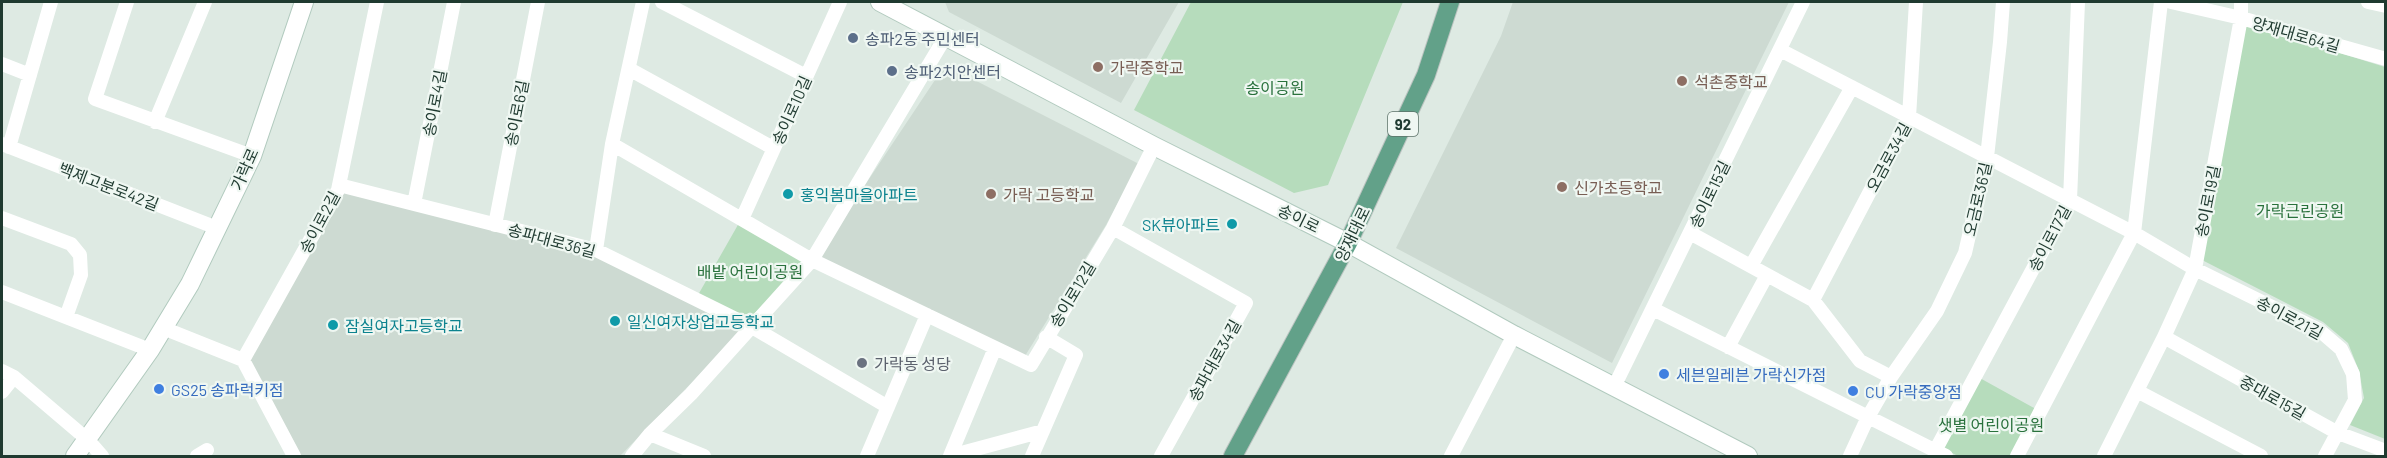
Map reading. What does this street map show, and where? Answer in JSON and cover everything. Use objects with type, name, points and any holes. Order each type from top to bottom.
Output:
[{"type":"main road","name":"양재대로","points":[[1233,456],[1348,243],[1426,75],[1450,2]]},
{"type":"street","points":[[5,146],[30,75],[51,2]]},
{"type":"street","points":[[128,2],[95,99],[252,156]]},
{"type":"street","points":[[155,122],[205,2]]},
{"type":"street","name":"가락로","points":[[75,456],[150,350],[190,284],[252,156],[304,2]]},
{"type":"street","name":"송이로2길","points":[[243,360],[339,185],[377,2]]},
{"type":"street","name":"송이로4길","points":[[414,204],[454,2]]},
{"type":"street","name":"송이로6길","points":[[495,225],[538,2]]},
{"type":"street","points":[[596,250],[612,144],[643,2]]},
{"type":"street","points":[[662,2],[806,76]]},
{"type":"street","name":"송이로10길","points":[[742,219],[840,2]]},
{"type":"street","name":"송이로","points":[[880,2],[910,9],[946,36],[1154,146],[1348,243],[1514,335],[1748,456]]},
{"type":"street","name":"송이로15길","points":[[1614,387],[1803,2]]},
{"type":"street","name":"오금로34길","points":[[1813,300],[1909,117],[1916,2]]},
{"type":"street","name":"오금로36길","points":[[1850,456],[1868,417],[1891,377],[1937,310],[1965,253],[1987,157],[2003,2]]},
{"type":"street","name":"송이로17길","points":[[1941,454],[2070,200],[2078,2]]},
{"type":"street","points":[[2017,456],[2134,233],[2161,2]]},
{"type":"street","name":"양재대로64길","points":[[2171,2],[2241,18],[2385,59]]},
{"type":"street","name":"송이로19길","points":[[2104,456],[2138,391],[2195,269],[2241,18],[2241,2]]},
{"type":"street","points":[[2368,2],[2385,6]]},
{"type":"street","points":[[632,456],[812,260],[946,36]]},
{"type":"street","name":"송이로21길","points":[[1780,50],[2134,233],[2195,269],[2319,330],[2341,349],[2353,374],[2355,400],[2325,456]]},
{"type":"street","points":[[2,64],[30,75]]},
{"type":"street","points":[[628,69],[774,148]]},
{"type":"street","points":[[1751,266],[1852,87]]},
{"type":"street","points":[[612,144],[812,260],[1031,365],[1046,337]]},
{"type":"street","name":"백제고분로42길","points":[[5,146],[217,228]]},
{"type":"street","name":"송이로12길","points":[[1032,456],[1076,355],[1046,337],[1113,228],[1154,146]]},
{"type":"street","name":"송파대로36길","points":[[339,185],[596,250],[752,327],[888,407]]},
{"type":"street","points":[[2,218],[71,244],[80,255],[81,275],[66,317]]},
{"type":"street","name":"송파대로34길","points":[[1113,228],[1246,303],[1161,456]]},
{"type":"street","points":[[1690,233],[1813,300],[1860,361],[1891,377]]},
{"type":"street","points":[[1728,347],[1767,275]]},
{"type":"street","points":[[2,292],[150,350]]},
{"type":"street","points":[[1653,309],[1941,454]]},
{"type":"street","points":[[867,456],[927,315]]},
{"type":"street","points":[[163,328],[243,360],[292,456]]},
{"type":"street","points":[[1451,456],[1514,335]]},
{"type":"street","name":"중대로15길","points":[[2164,337],[2338,433],[2385,451]]},
{"type":"street","points":[[950,456],[995,348]]},
{"type":"street","points":[[2,392],[8,374],[88,440],[102,456]]},
{"type":"street","points":[[2138,391],[2261,456]]},
{"type":"street","points":[[950,456],[1043,431]]},
{"type":"street","points":[[650,434],[704,456]]},
{"type":"shaded area","name":"가락중학교","points":[[945,2],[1179,2],[1121,103],[949,12]]},
{"type":"shaded area","name":"신가초등학교","points":[[1513,2],[1789,2],[1612,363],[1396,248],[1501,36]]},
{"type":"shaded area","name":"가락 고등학교","points":[[945,65],[1139,164],[1106,225],[1025,356],[817,257]]},
{"type":"shaded area","points":[[342,191],[595,253],[745,328],[620,456],[299,456],[248,360]]},
{"type":"green space","name":"송이공원","points":[[1191,2],[1403,2],[1328,185],[1294,193],[1134,110]]},
{"type":"green space","name":"가락근린공원","points":[[2246,24],[2385,67],[2385,439],[2350,425],[2364,398],[2359,371],[2348,343],[2323,322],[2202,260]]},
{"type":"green space","name":"배밭 어린이공원","points":[[739,223],[807,260],[748,320],[698,295]]},
{"type":"green space","name":"샛별 어린이공원","points":[[1978,377],[2036,409],[2011,456],[1958,456],[1942,448]]},
{"type":"place","name":"송파2동 주민센터","points":[[853,38]]},
{"type":"place","name":"가락중학교","points":[[1098,67]]},
{"type":"place","name":"송파2치안센터","points":[[892,71]]},
{"type":"place","name":"석촌중학교","points":[[1682,81]]},
{"type":"place","name":"신가초등학교","points":[[1562,187]]},
{"type":"place","name":"홍익봄마을아파트","points":[[788,194]]},
{"type":"place","name":"가락 고등학교","points":[[991,194]]},
{"type":"place","name":"SK뷰아파트","points":[[1232,224]]},
{"type":"place","name":"일신여자상업고등학교","points":[[615,321]]},
{"type":"place","name":"잠실여자고등학교","points":[[333,325]]},
{"type":"place","name":"가락동 성당","points":[[862,363]]},
{"type":"place","name":"세븐일레븐 가락신가점","points":[[1664,374]]},
{"type":"place","name":"GS25 송파럭키점","points":[[159,389]]},
{"type":"place","name":"CU 가락중앙점","points":[[1853,391]]}]
